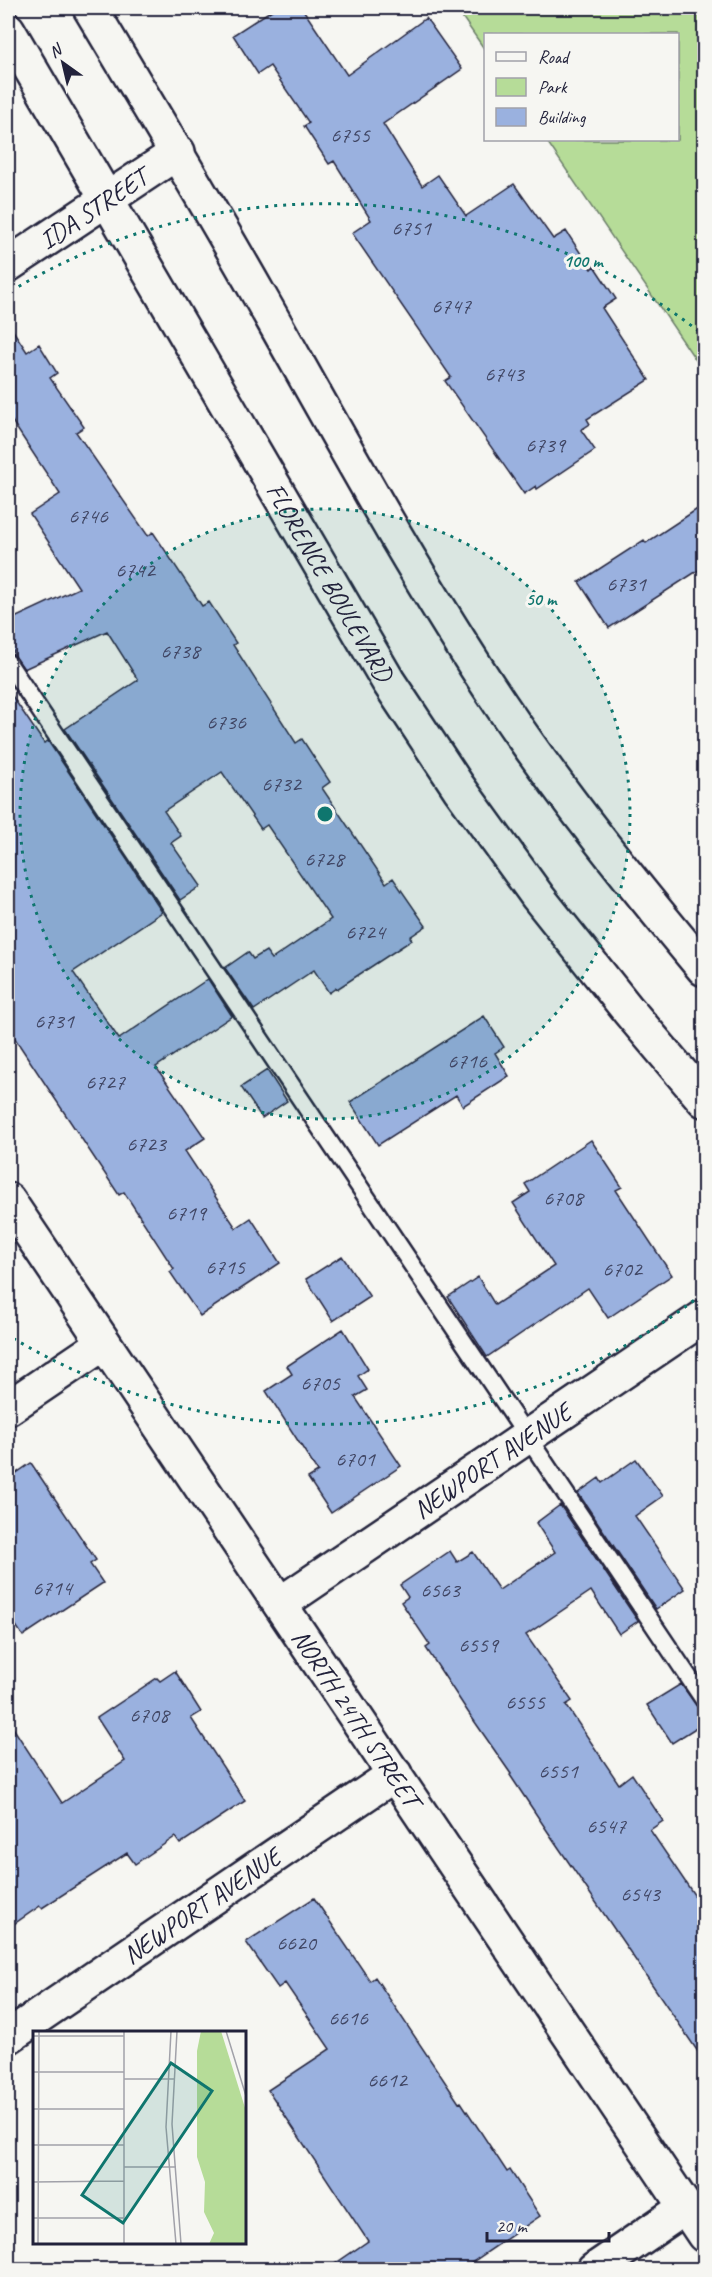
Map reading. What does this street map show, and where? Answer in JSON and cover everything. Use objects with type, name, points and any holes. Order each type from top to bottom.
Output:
[{"type":"street","points":[[90,8],[178,152],[387,520],[502,705],[565,794],[631,880],[705,969]]},
{"type":"street","name":"FLORENCE BOULEVARD","points":[[8,30],[394,691],[459,788],[538,897],[628,1010],[705,1100]]},
{"type":"street","name":"IDA STREET","points":[[8,265],[178,152]]},
{"type":"street","name":"NORTH 24TH STREET","points":[[8,1200],[705,2235]]},
{"type":"street","name":"NEWPORT AVENUE","points":[[280,1604],[705,1317]]},
{"type":"street","points":[[8,1408],[104,1343]]},
{"type":"street","name":"NEWPORT AVENUE","points":[[8,2037],[395,1774]]},
{"type":"street","points":[[594,2270],[686,2207]]},
{"type":"lane","points":[[8,663],[705,1700]]},
{"type":"green space","points":[[456,8],[704,8],[704,372],[547,141],[679,141],[679,33],[484,33],[484,49]]},
{"type":"building","points":[[275,8],[302,8],[347,75],[426,18],[462,69],[383,124],[422,186],[438,175],[466,216],[514,184],[553,239],[566,231],[591,269],[594,266],[616,299],[602,308],[649,380],[587,419],[590,424],[581,430],[595,450],[537,489],[536,486],[524,494],[445,381],[451,377],[352,233],[371,220],[334,161],[329,164],[304,126],[309,123],[270,66],[258,74],[233,35]]},
{"type":"building","points":[[8,323],[27,352],[39,344],[57,373],[50,378],[84,427],[76,432],[148,536],[153,532],[202,606],[209,602],[236,643],[233,645],[296,743],[302,739],[330,782],[322,788],[386,883],[393,878],[426,926],[410,937],[412,940],[329,993],[314,970],[254,1010],[225,968],[248,952],[253,959],[266,951],[272,959],[331,919],[267,825],[261,829],[222,772],[164,811],[181,836],[171,843],[201,886],[180,900],[65,729],[138,680],[107,631],[24,669],[15,656],[8,639],[8,621],[79,588],[30,514],[60,494],[8,415]]},
{"type":"building","points":[[705,504],[705,566],[609,628],[579,582],[644,540],[646,543]]},
{"type":"building","points":[[8,690],[44,743],[48,741],[162,912],[73,972],[119,1039],[208,979],[232,1016],[156,1067],[205,1138],[185,1151],[236,1228],[251,1218],[280,1263],[200,1316],[170,1272],[174,1269],[124,1192],[119,1195],[8,1028]]},
{"type":"building","points":[[484,1016],[504,1047],[495,1053],[509,1076],[463,1106],[456,1095],[378,1145],[350,1102]]},
{"type":"building","points":[[267,1070],[287,1101],[262,1118],[241,1087]]},
{"type":"building","points":[[591,1140],[622,1187],[616,1190],[672,1275],[608,1318],[588,1288],[487,1357],[448,1297],[478,1277],[495,1305],[554,1266],[513,1203],[530,1192],[525,1184]]},
{"type":"building","points":[[342,1256],[370,1297],[333,1321],[306,1279]]},
{"type":"building","points":[[343,1329],[368,1369],[358,1376],[367,1390],[355,1397],[401,1466],[331,1513],[308,1478],[318,1472],[266,1391],[292,1374],[287,1366]]},
{"type":"building","points":[[636,1459],[663,1496],[635,1516],[685,1589],[656,1609],[578,1493],[599,1478],[602,1483]]},
{"type":"building","points":[[31,1463],[96,1560],[90,1564],[103,1583],[23,1636],[8,1614],[8,1479]]},
{"type":"building","points":[[560,1505],[638,1621],[619,1634],[591,1591],[526,1635],[572,1701],[566,1705],[619,1784],[632,1774],[663,1821],[650,1830],[705,1911],[705,2062],[468,1712],[426,1648],[430,1645],[401,1602],[408,1597],[400,1585],[450,1551],[457,1562],[473,1552],[499,1590],[555,1552],[536,1523]]},
{"type":"building","points":[[175,1671],[201,1712],[191,1718],[245,1801],[180,1844],[175,1837],[135,1864],[127,1853],[8,1928],[8,1720],[62,1803],[125,1761],[97,1718],[157,1678],[160,1681]]},
{"type":"building","points":[[681,1684],[705,1717],[705,1722],[672,1743],[647,1705]]},
{"type":"building","points":[[314,1898],[370,1981],[375,1977],[459,2103],[461,2102],[507,2172],[510,2170],[540,2216],[461,2270],[326,2270],[368,2241],[268,2090],[330,2049],[285,1983],[278,1988],[246,1942]]}]
